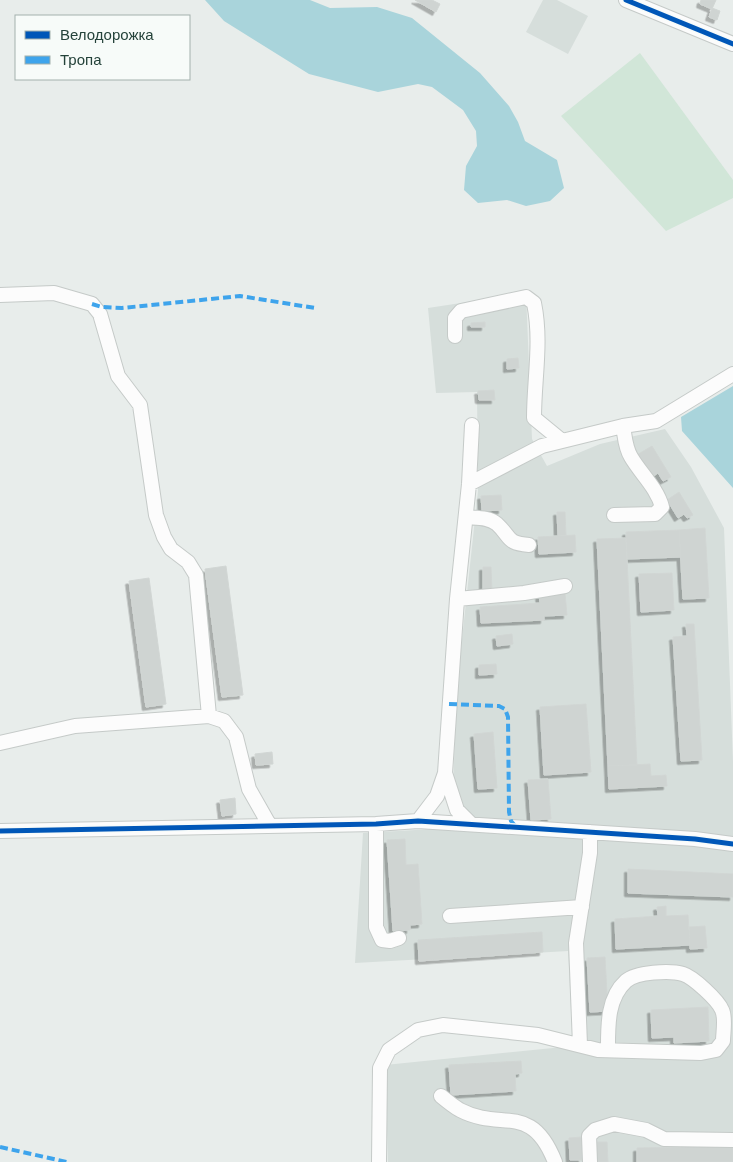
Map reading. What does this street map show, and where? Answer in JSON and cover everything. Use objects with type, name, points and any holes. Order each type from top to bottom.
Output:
[{"type":"street","points":[[626,0],[733,44]]},
{"type":"street","points":[[0,295],[54,293],[92,304],[100,314],[118,376],[140,405],[156,515],[164,537],[171,549],[188,562],[196,575],[209,716]]},
{"type":"street","points":[[455,336],[456,318],[461,310],[526,297],[534,303],[538,322],[539,349],[534,385],[534,418],[562,441]]},
{"type":"street","points":[[469,484],[534,450],[623,426],[656,421],[733,374]]},
{"type":"street","points":[[418,821],[437,796],[445,773],[457,599],[469,484],[472,425]]},
{"type":"street","points":[[614,515],[655,514],[662,508],[660,499],[630,456],[626,446],[623,426]]},
{"type":"street","points":[[466,517],[485,518],[497,524],[508,539],[516,544],[529,545]]},
{"type":"street","points":[[457,599],[524,594],[565,586]]},
{"type":"street","points":[[0,743],[75,726],[209,716],[224,721],[236,737],[249,789],[270,826]]},
{"type":"street","points":[[445,773],[457,810],[472,824]]},
{"type":"street","points":[[0,831],[376,824],[418,821],[590,832],[733,844]]},
{"type":"street","points":[[376,824],[376,927],[382,940],[390,942],[399,938]]},
{"type":"street","points":[[580,1045],[576,944],[590,853],[590,832]]},
{"type":"street","points":[[450,916],[582,907]]},
{"type":"street","points":[[379,1162],[380,1068],[389,1050],[418,1030],[443,1025],[538,1035],[608,1050],[701,1053],[716,1050],[723,1041],[723,1010],[701,986],[683,974],[650,972],[627,980],[617,992],[607,1022],[608,1050]]},
{"type":"street","points":[[441,1096],[461,1110],[531,1127],[546,1141],[555,1162]]},
{"type":"street","points":[[590,1162],[589,1136],[595,1130],[614,1124],[646,1130],[664,1139],[733,1140]]},
{"type":"shaded area","points":[[543,0],[557,0],[588,16],[568,54],[526,32]]},
{"type":"shaded area","points":[[526,293],[532,439],[547,466],[600,444],[665,429],[691,467],[724,528],[733,762],[733,1162],[388,1162],[385,1065],[573,1046],[568,951],[355,963],[363,833],[433,829],[452,830],[456,695],[478,491],[477,392],[436,393],[428,308]]},
{"type":"green space","points":[[640,53],[733,180],[733,198],[666,231],[561,116]]},
{"type":"water","points":[[205,0],[310,0],[330,8],[377,7],[412,18],[480,73],[509,106],[518,122],[525,141],[557,160],[564,188],[550,201],[526,206],[507,200],[478,203],[464,190],[466,166],[477,146],[476,131],[463,110],[432,87],[418,84],[378,92],[309,74],[224,21]]},
{"type":"water","points":[[733,386],[733,488],[682,431],[681,417]]},
{"type":"building","points":[[415,0],[432,0],[440,4],[436,12]]},
{"type":"building","points":[[701,0],[716,0],[712,9],[700,4]]},
{"type":"building","points":[[712,8],[720,11],[717,20],[709,17]]},
{"type":"building","points":[[485,322],[485,327],[471,327],[471,323]]},
{"type":"building","points":[[518,358],[519,368],[507,369],[507,359]]},
{"type":"building","points":[[494,390],[495,400],[479,400],[478,391]]},
{"type":"building","points":[[652,446],[671,477],[663,481],[658,473],[649,479],[635,456]]},
{"type":"building","points":[[679,492],[693,515],[687,518],[684,514],[678,518],[667,500]]},
{"type":"building","points":[[501,495],[502,510],[482,511],[481,496]]},
{"type":"building","points":[[557,512],[565,512],[566,535],[558,536]]},
{"type":"building","points":[[705,528],[709,598],[683,599],[679,530]]},
{"type":"building","points":[[679,530],[681,557],[627,559],[626,532]]},
{"type":"building","points":[[575,535],[576,552],[539,554],[538,537]]},
{"type":"building","points":[[626,538],[637,765],[608,766],[597,539]]},
{"type":"building","points":[[226,566],[243,695],[222,697],[205,569]]},
{"type":"building","points":[[483,567],[491,567],[492,590],[483,590]]},
{"type":"building","points":[[672,573],[674,610],[641,612],[639,574]]},
{"type":"building","points":[[149,578],[166,704],[146,707],[129,581]]},
{"type":"building","points":[[565,593],[567,615],[544,616],[544,620],[481,623],[480,607],[540,603],[539,595]]},
{"type":"building","points":[[686,624],[694,624],[702,760],[681,761],[673,637],[687,636]]},
{"type":"building","points":[[512,634],[513,644],[497,646],[496,636]]},
{"type":"building","points":[[496,664],[497,674],[479,675],[479,665]]},
{"type":"building","points":[[586,704],[591,772],[544,775],[540,707]]},
{"type":"building","points":[[493,732],[497,788],[478,789],[474,734]]},
{"type":"building","points":[[272,752],[273,764],[256,765],[255,754]]},
{"type":"building","points":[[650,764],[651,776],[666,775],[667,786],[609,789],[608,766]]},
{"type":"building","points":[[548,779],[551,819],[531,820],[528,780]]},
{"type":"building","points":[[235,798],[236,814],[222,816],[220,800]]},
{"type":"building","points":[[405,839],[406,865],[418,864],[422,924],[410,925],[410,930],[393,931],[387,840]]},
{"type":"building","points":[[628,869],[733,874],[733,897],[628,893]]},
{"type":"building","points":[[666,906],[666,916],[688,915],[690,945],[616,949],[615,919],[658,916],[657,907]]},
{"type":"building","points":[[705,926],[707,948],[690,949],[689,927]]},
{"type":"building","points":[[542,932],[543,952],[419,961],[418,940]]},
{"type":"building","points":[[605,957],[608,1011],[590,1012],[587,958]]},
{"type":"building","points":[[708,1007],[709,1041],[674,1043],[674,1037],[652,1038],[651,1010]]},
{"type":"building","points":[[521,1061],[522,1073],[515,1074],[516,1091],[451,1095],[449,1065]]},
{"type":"building","points":[[581,1137],[582,1160],[570,1160],[569,1138]]},
{"type":"building","points":[[597,1142],[607,1142],[608,1162],[598,1162]]},
{"type":"building","points":[[733,1146],[733,1162],[637,1162],[637,1148]]},
{"type":"marked path","points":[[92,304],[102,307],[122,308],[240,296],[315,308]]},
{"type":"marked path","points":[[449,704],[499,706],[505,709],[508,717],[509,812],[511,821],[517,828]]},
{"type":"marked path","points":[[0,1147],[67,1162]]},
{"type":"cycle path","points":[[626,0],[733,44]]},
{"type":"cycle path","points":[[0,831],[376,824],[418,821],[695,839],[733,844]]}]
